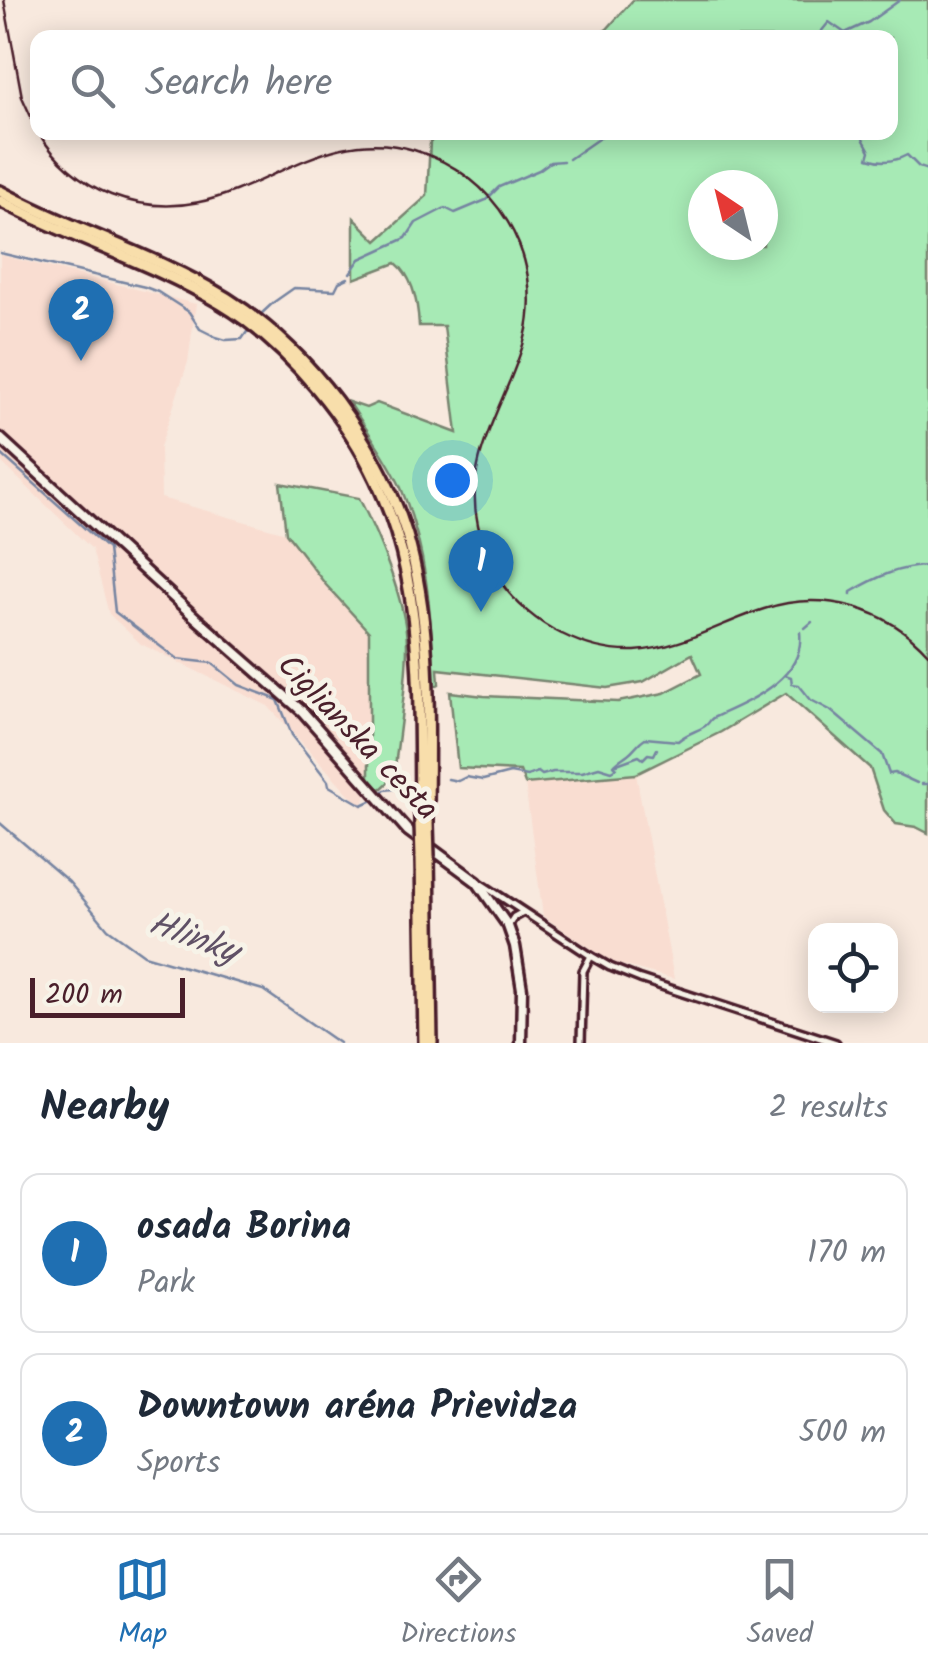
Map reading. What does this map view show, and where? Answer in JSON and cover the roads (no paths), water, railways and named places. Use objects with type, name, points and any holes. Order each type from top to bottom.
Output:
[{"type":"main road","points":[[0,187],[22,202],[201,283],[247,316],[308,367],[358,429],[392,493],[418,589],[424,640],[424,823],[432,1043]]},
{"type":"main road","points":[[0,201],[162,273],[247,316]]},
{"type":"main road","points":[[424,1043],[425,857]]},
{"type":"street","name":"Ciglianska cesta","points":[[0,438],[303,712],[408,831],[477,882],[610,967],[836,1043]]},
{"type":"street","points":[[477,882],[508,926],[520,966],[521,1043]]},
{"type":"street","points":[[508,926],[524,912]]},
{"type":"street","points":[[581,1043],[583,971],[591,956]]},
{"type":"waterway","points":[[852,30],[900,0]]},
{"type":"waterway","points":[[822,30],[829,22],[841,30]]},
{"type":"waterway","points":[[569,159],[596,140]]},
{"type":"waterway","points":[[864,140],[870,151],[868,158],[888,161],[907,155],[928,170]]},
{"type":"waterway","points":[[350,273],[360,259],[406,238],[416,223],[445,208],[455,213],[486,200],[499,187],[550,162],[563,161]]},
{"type":"waterway","points":[[0,253],[158,292],[189,312],[200,329],[216,337],[242,339],[249,329]]},
{"type":"waterway","points":[[260,315],[294,288],[335,290],[339,282],[348,278]]},
{"type":"waterway","points":[[0,453],[108,549],[115,612],[177,659],[212,663],[239,685],[278,700],[292,735],[329,786],[362,805],[373,800]]},
{"type":"waterway","points":[[851,595],[888,574],[928,566]]},
{"type":"waterway","points":[[805,628],[812,622]]},
{"type":"waterway","points":[[448,779],[483,780],[510,773],[542,775],[599,767],[612,771],[645,738],[678,741],[774,685],[794,662],[800,632]]},
{"type":"waterway","points":[[785,675],[882,754],[889,774],[917,783]]},
{"type":"waterway","points":[[617,764],[654,755],[657,749]]},
{"type":"waterway","points":[[922,784],[928,784]]},
{"type":"waterway","points":[[380,794],[402,788]]},
{"type":"waterway","name":"Hlinky","points":[[0,823],[69,882],[108,929],[144,955],[263,990],[339,1043]]},
{"type":"railway","points":[[4,0],[22,97],[30,114]]},
{"type":"railway","points":[[44,140],[89,184],[111,195],[155,205],[194,203],[231,192],[337,149],[374,144],[414,150],[443,162],[490,198],[508,222],[528,277],[530,307],[525,338],[481,452],[475,500],[489,561],[520,605],[570,638],[607,649],[635,651],[685,640],[786,603],[831,602],[874,614],[912,638],[928,654]]},
{"type":"place","name":"Downtown aréna Prievidza","points":[[81,361]]},
{"type":"place","name":"osada Borina","points":[[481,612]]}]
